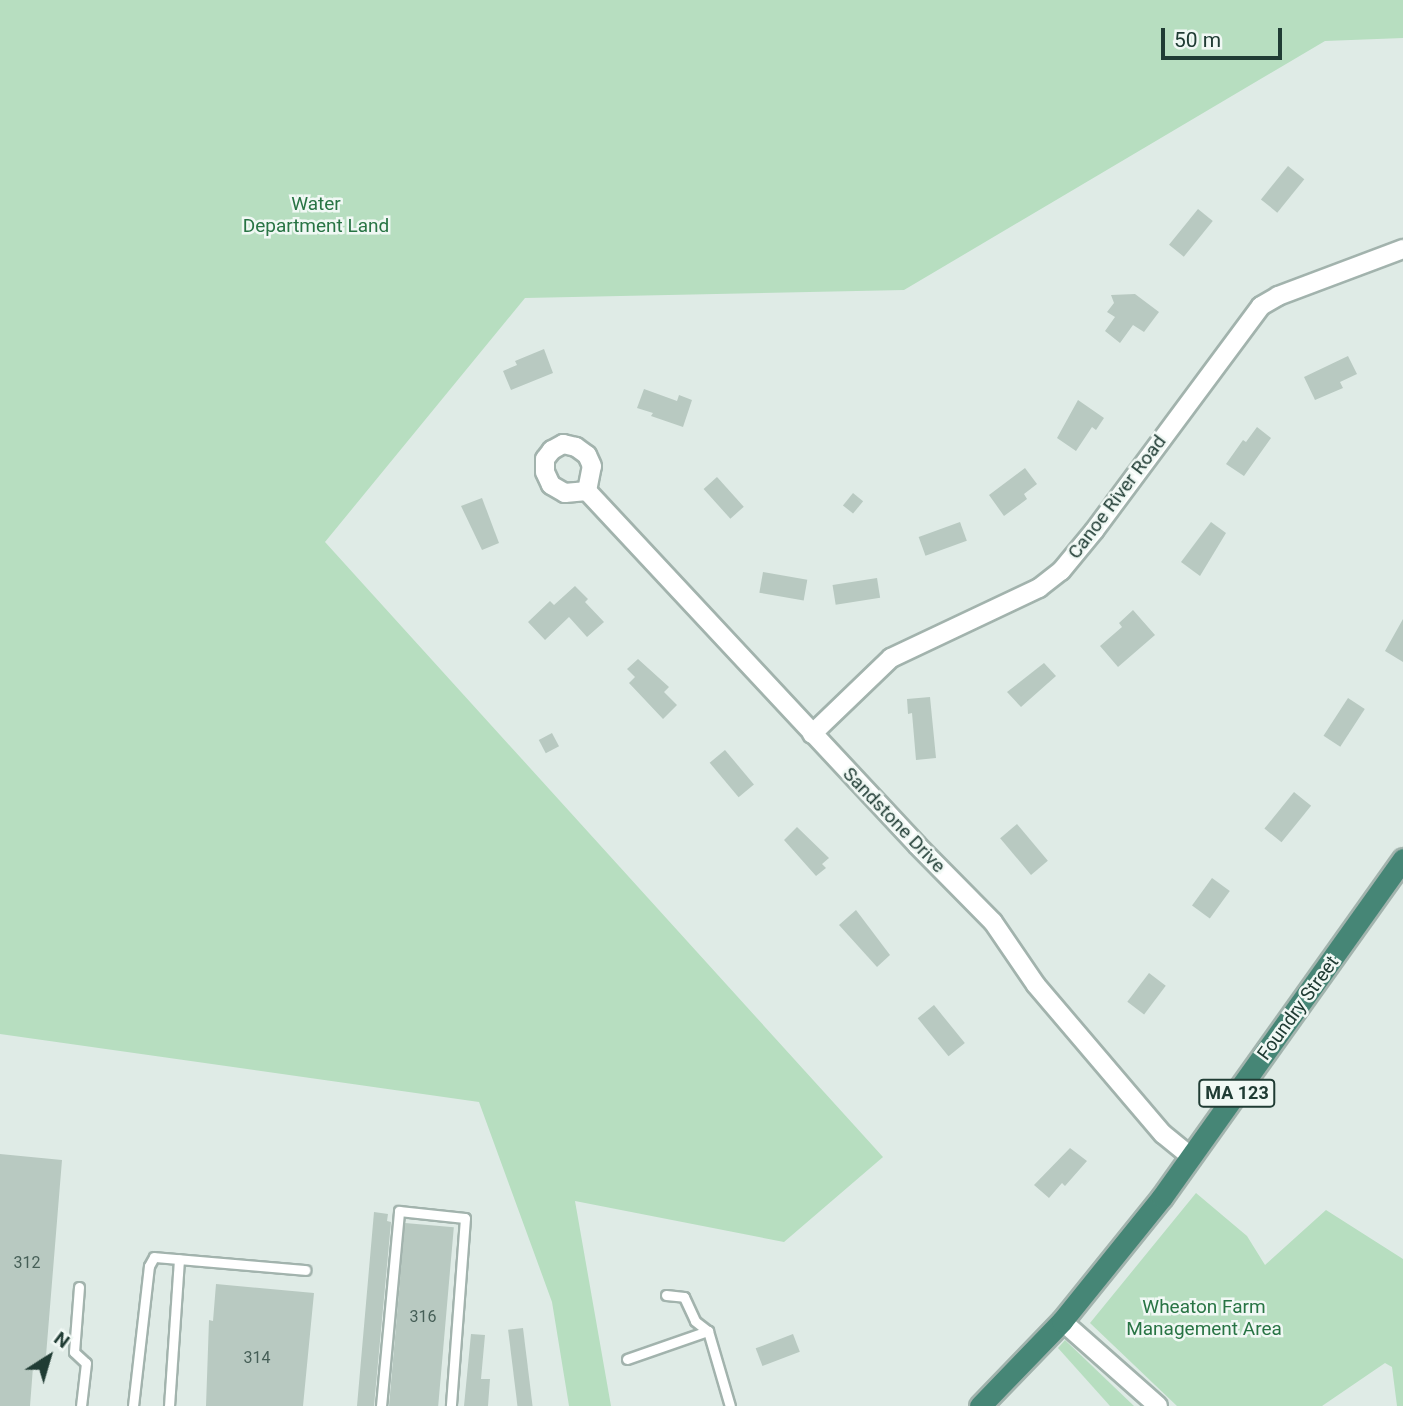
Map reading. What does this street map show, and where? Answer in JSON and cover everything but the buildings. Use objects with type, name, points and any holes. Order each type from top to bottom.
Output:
[{"type":"highway","name":"Foundry Street","points":[[1062,1321],[1191,1157],[1403,859]]},
{"type":"highway","name":"MA 123","points":[[980,1406],[1062,1321]]},
{"type":"street","name":"Canoe River Road","points":[[812,734],[891,658],[1021,597],[1060,571],[1094,531],[1261,306],[1278,296],[1403,249]]},
{"type":"street","name":"Sandstone Drive","points":[[587,491],[812,734],[993,922],[1036,985],[1163,1134],[1191,1157]]},
{"type":"street","points":[[1062,1321],[1158,1406]]},
{"type":"lane","points":[[381,1406],[399,1211],[465,1218],[451,1406]]},
{"type":"lane","points":[[133,1406],[151,1261],[156,1257],[305,1270]]},
{"type":"lane","points":[[169,1406],[179,1259]]},
{"type":"lane","points":[[79,1287],[74,1352],[86,1363],[81,1406]]},
{"type":"lane","points":[[666,1295],[684,1297],[695,1321],[708,1331],[730,1406]]},
{"type":"lane","points":[[627,1359],[708,1331]]},
{"type":"green space","name":"Water Department Land","points":[[0,0],[1403,0],[1403,38],[1325,41],[904,290],[525,298],[325,542],[883,1157],[784,1242],[575,1201],[611,1406],[569,1406],[552,1302],[479,1102],[0,1034]]},
{"type":"green space","name":"Wheaton Farm Management Area","points":[[1196,1193],[1247,1236],[1265,1265],[1326,1210],[1403,1259],[1403,1406],[1397,1406],[1392,1367],[1385,1363],[1322,1406],[1177,1406],[1090,1323]]},
{"type":"green space","name":"Wheaton Farm Management Area","points":[[1065,1340],[1134,1406],[1110,1406],[1058,1348]]}]
